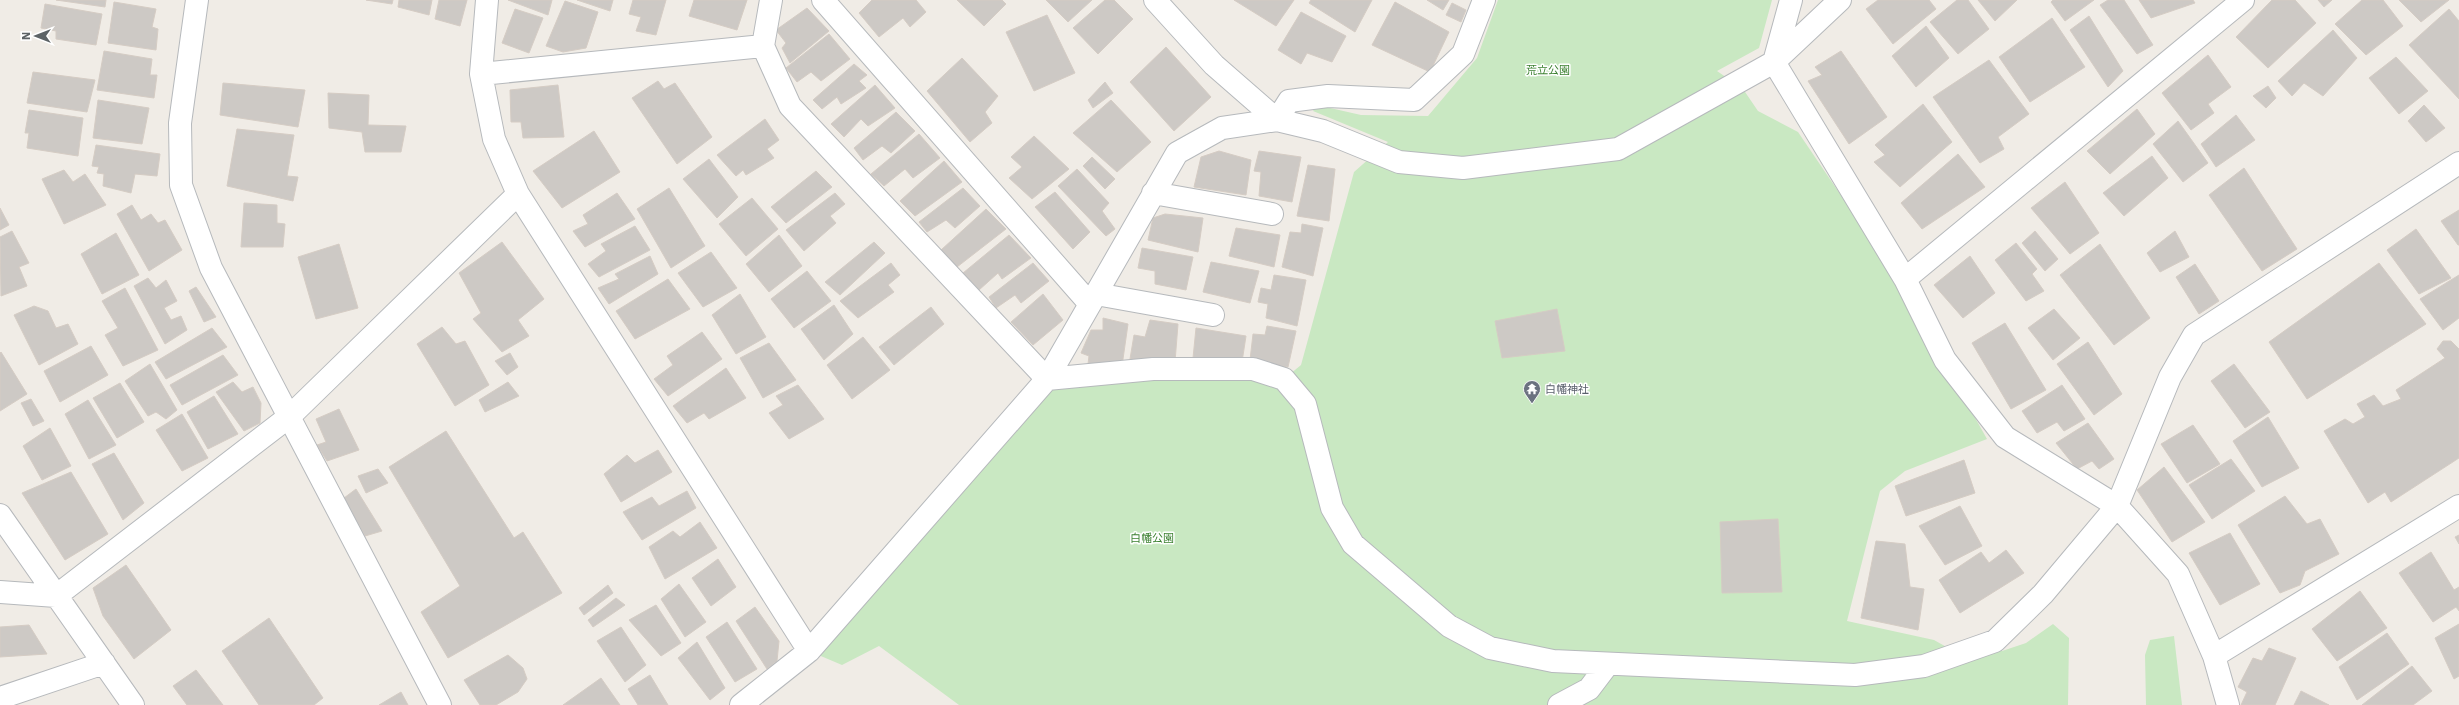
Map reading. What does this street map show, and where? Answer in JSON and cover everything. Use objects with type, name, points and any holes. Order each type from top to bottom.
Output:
[{"type":"street","points":[[197,0],[180,123],[181,184],[211,268],[290,416],[440,705]]},
{"type":"street","points":[[487,0],[481,74],[494,139],[518,194],[810,651]]},
{"type":"street","points":[[771,0],[763,46],[790,106],[1047,379]]},
{"type":"street","points":[[823,0],[1093,299],[1213,315]]},
{"type":"street","points":[[1155,0],[1214,65],[1277,120]]},
{"type":"street","points":[[1277,120],[1289,101],[1328,96],[1414,100],[1463,54],[1484,0]]},
{"type":"street","points":[[1791,0],[1774,62],[1905,279],[1945,360],[2005,437],[2117,506],[2178,574],[2214,656],[2228,705]]},
{"type":"street","points":[[741,705],[810,651],[1047,379],[1177,153],[1222,128],[1277,120],[1323,131],[1400,162],[1463,168],[1618,148],[1774,62],[1840,0]]},
{"type":"street","points":[[1905,279],[2242,0]]},
{"type":"street","points":[[481,74],[763,46]]},
{"type":"street","points":[[1047,379],[1154,369],[1253,369],[1284,379],[1305,404],[1332,508],[1353,544],[1449,626],[1490,648],[1553,661],[1855,675],[1924,666],[1995,641],[2043,594],[2117,506],[2170,377],[2194,335],[2459,163]]},
{"type":"street","points":[[1154,193],[1272,214]]},
{"type":"street","points":[[0,592],[56,596],[290,416],[518,194]]},
{"type":"street","points":[[2214,656],[2459,506]]},
{"type":"street","points":[[0,515],[133,705]]},
{"type":"street","points":[[0,698],[104,663]]},
{"type":"street","points":[[1559,705],[1589,689],[1608,664]]},
{"type":"green space","points":[[1498,0],[1772,0],[1759,48],[1717,71],[1743,89],[1758,111],[1798,132],[1893,272],[1987,439],[1905,471],[1880,491],[1847,621],[1934,640],[1959,654],[1995,641],[2002,651],[2026,643],[2053,624],[2069,638],[2068,705],[959,705],[879,646],[842,665],[809,651],[1047,379],[1284,379],[1301,365],[1354,172],[1388,142],[1313,111],[1317,105],[1361,115],[1428,116],[1477,58]]},
{"type":"green space","points":[[2174,636],[2182,705],[2146,705],[2145,655],[2150,640]]},
{"type":"building","points":[[56,0],[106,0],[105,7]]},
{"type":"building","points":[[366,0],[393,0],[392,4]]},
{"type":"building","points":[[399,0],[432,0],[429,15],[398,7]]},
{"type":"building","points":[[439,0],[467,0],[460,26],[435,19]]},
{"type":"building","points":[[508,0],[552,0],[548,15]]},
{"type":"building","points":[[577,0],[613,0],[610,11]]},
{"type":"building","points":[[633,0],[666,0],[656,35],[636,31],[641,17],[629,14]]},
{"type":"building","points":[[694,0],[747,0],[737,30],[689,16]]},
{"type":"building","points":[[872,0],[916,0],[926,12],[910,27],[903,18],[879,37],[859,13]]},
{"type":"building","points":[[957,0],[1002,0],[1006,4],[984,26]]},
{"type":"building","points":[[1046,0],[1092,0],[1068,22]]},
{"type":"building","points":[[1105,0],[1114,0],[1133,19],[1098,54],[1073,28]]},
{"type":"building","points":[[1234,0],[1294,0],[1276,26]]},
{"type":"building","points":[[1311,0],[1372,0],[1355,32],[1309,3]]},
{"type":"building","points":[[1427,0],[1449,0],[1443,10]]},
{"type":"building","points":[[1878,0],[1929,0],[1936,9],[1893,44],[1866,9]]},
{"type":"building","points":[[1957,0],[1968,0],[1989,29],[1958,54],[1930,22]]},
{"type":"building","points":[[1978,0],[2017,0],[1995,21]]},
{"type":"building","points":[[2053,0],[2094,0],[2065,21],[2051,2]]},
{"type":"building","points":[[2108,0],[2124,0],[2153,45],[2137,54],[2100,5]]},
{"type":"building","points":[[2139,0],[2193,0],[2195,3],[2151,18]]},
{"type":"building","points":[[2272,0],[2295,0],[2316,23],[2268,68],[2236,37]]},
{"type":"building","points":[[2318,0],[2332,0],[2324,7]]},
{"type":"building","points":[[2362,0],[2383,0],[2403,26],[2366,55],[2335,24]]},
{"type":"building","points":[[2399,0],[2449,0],[2421,22]]},
{"type":"building","points":[[565,1],[598,12],[586,48],[563,52],[546,46]]},
{"type":"building","points":[[114,2],[156,9],[152,27],[158,29],[156,50],[108,43]]},
{"type":"building","points":[[1395,2],[1449,32],[1430,72],[1372,45]]},
{"type":"building","points":[[1452,3],[1466,10],[1461,22],[1446,15]]},
{"type":"building","points":[[45,4],[102,14],[96,45],[56,39],[56,31],[41,28]]},
{"type":"building","points":[[807,8],[829,31],[790,63],[782,48],[786,43],[776,30]]},
{"type":"building","points":[[515,9],[543,18],[529,53],[502,43]]},
{"type":"building","points":[[2449,9],[2459,21],[2459,99],[2409,45]]},
{"type":"building","points":[[1301,12],[1346,36],[1332,62],[1307,53],[1301,64],[1278,50]]},
{"type":"building","points":[[1047,15],[1075,73],[1034,91],[1006,32]]},
{"type":"building","points":[[2089,16],[2123,71],[2108,87],[2070,30]]},
{"type":"building","points":[[2052,18],[2085,67],[2030,102],[1999,57]]},
{"type":"building","points":[[1926,26],[1949,58],[1916,87],[1892,56]]},
{"type":"building","points":[[2333,30],[2357,58],[2323,96],[2304,83],[2292,96],[2278,81]]},
{"type":"building","points":[[829,34],[850,59],[821,81],[811,72],[797,82],[786,68]]},
{"type":"building","points":[[1166,47],[1211,97],[1174,131],[1130,82]]},
{"type":"building","points":[[104,51],[152,59],[150,75],[157,75],[154,98],[97,90]]},
{"type":"building","points":[[1841,51],[1887,117],[1849,144],[1808,81],[1822,75],[1815,67]]},
{"type":"building","points":[[2208,55],[2231,87],[2208,104],[2214,113],[2191,130],[2162,93]]},
{"type":"building","points":[[2396,57],[2428,91],[2399,114],[2369,78]]},
{"type":"building","points":[[962,58],[998,96],[985,112],[992,123],[970,142],[927,91]]},
{"type":"building","points":[[1989,60],[2029,114],[1998,137],[2004,149],[1980,163],[1933,97]]},
{"type":"building","points":[[854,64],[867,75],[859,81],[866,88],[841,104],[837,97],[822,109],[813,100]]},
{"type":"building","points":[[33,72],[95,80],[87,112],[27,103]]},
{"type":"building","points":[[658,81],[664,89],[675,83],[712,137],[677,164],[632,98]]},
{"type":"building","points":[[1105,82],[1113,93],[1093,108],[1088,100]]},
{"type":"building","points":[[223,83],[305,90],[298,127],[220,115]]},
{"type":"building","points":[[558,85],[564,137],[523,138],[521,122],[511,122],[510,90]]},
{"type":"building","points":[[875,85],[895,108],[868,126],[861,119],[844,137],[831,124]]},
{"type":"building","points":[[2268,86],[2276,98],[2266,108],[2253,96]]},
{"type":"building","points":[[328,93],[369,95],[368,125],[406,126],[401,152],[365,152],[362,132],[329,128]]},
{"type":"building","points":[[98,100],[149,108],[142,144],[93,138]]},
{"type":"building","points":[[1111,100],[1151,142],[1117,172],[1073,133]]},
{"type":"building","points":[[1923,104],[1952,142],[1900,187],[1874,162],[1885,155],[1875,145]]},
{"type":"building","points":[[2424,105],[2445,128],[2426,142],[2408,121]]},
{"type":"building","points":[[2137,109],[2155,134],[2110,174],[2087,151]]},
{"type":"building","points":[[29,110],[83,118],[78,156],[27,148],[29,133],[25,133]]},
{"type":"building","points":[[896,112],[915,131],[891,153],[882,146],[863,160],[854,148]]},
{"type":"building","points":[[2236,115],[2255,140],[2216,167],[2201,144]]},
{"type":"building","points":[[765,119],[779,140],[767,149],[774,158],[746,175],[743,170],[736,176],[717,155]]},
{"type":"building","points":[[2178,121],[2208,163],[2183,182],[2153,144]]},
{"type":"building","points":[[237,129],[294,135],[287,176],[298,177],[293,201],[227,186]]},
{"type":"building","points":[[594,131],[620,172],[562,208],[533,171]]},
{"type":"building","points":[[919,134],[940,158],[913,178],[905,169],[884,186],[871,174]]},
{"type":"building","points":[[1034,136],[1069,169],[1032,199],[1009,178],[1022,167],[1011,157]]},
{"type":"building","points":[[96,145],[160,154],[157,176],[135,174],[131,193],[103,186],[104,174],[97,173],[99,167],[92,166]]},
{"type":"building","points":[[1219,151],[1251,160],[1246,195],[1194,187],[1201,157]]},
{"type":"building","points":[[1259,151],[1301,157],[1292,202],[1259,196],[1261,172],[1254,171]]},
{"type":"building","points":[[1958,154],[1985,187],[1922,229],[1901,203]]},
{"type":"building","points":[[2152,156],[2168,178],[2124,216],[2103,193]]},
{"type":"building","points":[[1092,157],[1115,179],[1105,189],[1083,166]]},
{"type":"building","points":[[709,159],[738,197],[717,218],[683,179]]},
{"type":"building","points":[[944,161],[962,182],[915,216],[900,201]]},
{"type":"building","points":[[1308,165],[1335,169],[1329,221],[1297,216]]},
{"type":"building","points":[[2244,168],[2297,249],[2262,271],[2209,195]]},
{"type":"building","points":[[1077,169],[1109,203],[1102,211],[1115,229],[1106,236],[1058,186]]},
{"type":"building","points":[[64,170],[73,182],[85,174],[106,205],[64,224],[42,179]]},
{"type":"building","points":[[816,171],[832,187],[786,223],[771,207]]},
{"type":"building","points":[[2065,182],[2099,233],[2070,254],[2031,208]]},
{"type":"building","points":[[669,188],[705,246],[671,268],[637,209]]},
{"type":"building","points":[[963,188],[980,206],[955,228],[946,220],[927,232],[919,222]]},
{"type":"building","points":[[1055,192],[1090,232],[1073,249],[1035,207]]},
{"type":"building","points":[[617,193],[635,219],[585,247],[573,231],[588,224],[583,215]]},
{"type":"building","points":[[835,193],[845,204],[830,216],[836,223],[804,251],[786,230]]},
{"type":"building","points":[[752,198],[778,229],[746,256],[719,224]]},
{"type":"building","points":[[244,203],[277,205],[277,223],[285,224],[283,247],[241,247]]},
{"type":"building","points":[[132,205],[141,220],[151,214],[158,223],[165,220],[182,250],[149,271],[117,214]]},
{"type":"building","points":[[0,208],[9,225],[0,230]]},
{"type":"building","points":[[986,209],[1006,229],[957,267],[941,250]]},
{"type":"building","points":[[2459,210],[2459,245],[2458,245],[2441,221]]},
{"type":"building","points":[[1165,214],[1203,218],[1198,252],[1148,240],[1153,218]]},
{"type":"building","points":[[1302,224],[1323,228],[1313,276],[1282,267],[1290,232],[1301,233]]},
{"type":"building","points":[[635,226],[650,250],[599,277],[588,264],[606,251],[601,244]]},
{"type":"building","points":[[1236,228],[1280,235],[1274,267],[1229,256]]},
{"type":"building","points":[[2416,229],[2451,278],[2419,294],[2387,250]]},
{"type":"building","points":[[12,231],[29,263],[19,267],[27,286],[1,296],[0,237]]},
{"type":"building","points":[[2035,231],[2058,259],[2045,271],[2022,243]]},
{"type":"building","points":[[2175,231],[2189,257],[2160,272],[2147,253]]},
{"type":"building","points":[[116,233],[139,275],[102,294],[81,254]]},
{"type":"building","points":[[779,235],[802,266],[769,292],[746,264]]},
{"type":"building","points":[[1009,235],[1031,258],[1002,279],[998,273],[979,290],[963,273]]},
{"type":"building","points":[[502,242],[544,299],[518,320],[529,336],[502,352],[473,319],[481,313],[459,273]]},
{"type":"building","points":[[874,242],[885,253],[840,295],[825,282]]},
{"type":"building","points":[[2016,243],[2037,269],[2032,274],[2044,291],[2026,301],[1995,260]]},
{"type":"building","points":[[339,244],[358,308],[316,319],[298,257]]},
{"type":"building","points":[[2100,244],[2150,318],[2114,345],[2060,275]]},
{"type":"building","points":[[1142,248],[1193,257],[1186,290],[1155,284],[1155,271],[1138,268]]},
{"type":"building","points":[[711,252],[737,288],[703,307],[678,273]]},
{"type":"building","points":[[650,256],[658,274],[609,304],[598,288],[619,279],[615,274]]},
{"type":"building","points":[[1970,256],[1995,293],[1963,318],[1934,285]]},
{"type":"building","points":[[1211,262],[1259,271],[1250,303],[1203,292]]},
{"type":"building","points":[[891,263],[900,275],[888,285],[894,292],[858,318],[840,301]]},
{"type":"building","points":[[1033,263],[1049,281],[1021,303],[1015,295],[996,308],[989,297]]},
{"type":"building","points":[[2379,263],[2426,324],[2307,399],[2269,342]]},
{"type":"building","points":[[2195,264],[2219,301],[2199,314],[2176,277]]},
{"type":"building","points":[[807,271],[831,301],[794,328],[771,299]]},
{"type":"building","points":[[1274,275],[1306,280],[1297,326],[1266,318],[1268,304],[1258,302],[1261,288],[1271,290]]},
{"type":"building","points":[[2459,275],[2459,318],[2443,330],[2420,299]]},
{"type":"building","points":[[148,278],[156,288],[166,280],[177,301],[164,308],[171,320],[181,316],[187,330],[165,344],[134,286]]},
{"type":"building","points":[[668,279],[690,309],[635,339],[616,311]]},
{"type":"building","points":[[196,287],[216,317],[204,322],[189,291]]},
{"type":"building","points":[[125,288],[158,350],[123,366],[105,335],[118,328],[102,301]]},
{"type":"building","points":[[740,294],[766,337],[736,354],[712,315]]},
{"type":"building","points":[[1043,294],[1063,320],[1033,345],[1011,322]]},
{"type":"building","points":[[834,305],[853,334],[824,360],[801,329]]},
{"type":"building","points":[[34,306],[48,311],[56,328],[68,324],[78,344],[39,365],[14,315]]},
{"type":"building","points":[[931,307],[944,324],[894,365],[879,347]]},
{"type":"building","points":[[1557,309],[1565,351],[1502,358],[1495,321]]},
{"type":"building","points":[[2054,309],[2080,338],[2053,360],[2028,328]]},
{"type":"building","points":[[1103,318],[1128,324],[1122,366],[1088,364],[1089,356],[1081,353],[1091,330],[1103,330]]},
{"type":"building","points":[[1150,320],[1178,324],[1175,362],[1130,359],[1134,335],[1145,337]]},
{"type":"building","points":[[2005,323],[2046,390],[2011,409],[1972,343]]},
{"type":"building","points":[[1267,326],[1296,331],[1288,367],[1250,360],[1253,334],[1265,335]]},
{"type":"building","points":[[442,327],[456,344],[465,341],[489,385],[455,406],[417,344]]},
{"type":"building","points":[[212,328],[227,347],[166,379],[155,362]]},
{"type":"building","points":[[1196,328],[1246,336],[1242,362],[1193,358]]},
{"type":"building","points":[[702,332],[722,359],[668,396],[654,379],[673,365],[667,356]]},
{"type":"building","points":[[863,337],[890,370],[852,399],[827,365]]},
{"type":"building","points":[[2443,341],[2451,341],[2459,349],[2459,458],[2391,502],[2385,492],[2368,503],[2324,431],[2345,419],[2353,424],[2365,417],[2357,404],[2374,395],[2383,406],[2401,399],[2396,390],[2445,358],[2437,349]]},
{"type":"building","points":[[2088,342],[2122,394],[2094,415],[2057,364]]},
{"type":"building","points":[[769,343],[796,380],[763,398],[740,358]]},
{"type":"building","points":[[91,346],[108,375],[60,402],[44,371]]},
{"type":"building","points":[[1,352],[27,394],[0,411],[0,353]]},
{"type":"building","points":[[510,353],[518,367],[507,375],[495,361]]},
{"type":"building","points":[[223,355],[238,375],[182,405],[170,385]]},
{"type":"building","points":[[150,364],[177,410],[166,419],[156,412],[148,416],[125,381]]},
{"type":"building","points":[[2234,364],[2270,412],[2245,428],[2211,381]]},
{"type":"building","points":[[726,368],[746,398],[709,419],[704,413],[687,423],[673,406]]},
{"type":"building","points":[[233,382],[242,392],[253,387],[261,403],[260,423],[244,431],[216,392]]},
{"type":"building","points":[[508,382],[519,396],[485,412],[479,400]]},
{"type":"building","points":[[120,383],[144,422],[117,438],[93,398]]},
{"type":"building","points":[[798,385],[824,419],[789,439],[769,413],[783,405],[776,396]]},
{"type":"building","points":[[2062,385],[2085,419],[2064,431],[2057,422],[2037,433],[2022,411]]},
{"type":"building","points":[[214,396],[238,434],[208,449],[187,412]]},
{"type":"building","points":[[31,399],[44,421],[33,426],[21,403]]},
{"type":"building","points":[[88,400],[116,445],[89,459],[65,414]]},
{"type":"building","points":[[339,409],[359,450],[327,461],[317,445],[326,442],[316,419]]},
{"type":"building","points":[[182,414],[208,458],[182,471],[156,430]]},
{"type":"building","points":[[2268,417],[2299,468],[2262,487],[2233,441]]},
{"type":"building","points":[[2088,423],[2114,459],[2099,469],[2092,461],[2077,469],[2056,443]]},
{"type":"building","points":[[2193,425],[2220,464],[2187,483],[2161,444]]},
{"type":"building","points":[[50,428],[71,466],[42,480],[23,446]]},
{"type":"building","points":[[446,431],[514,538],[523,532],[562,593],[448,658],[421,612],[460,586],[389,467]]},
{"type":"building","points":[[658,450],[672,472],[621,502],[604,474],[627,455],[635,463]]},
{"type":"building","points":[[114,453],[144,503],[123,520],[92,464]]},
{"type":"building","points":[[2231,459],[2255,491],[2212,519],[2189,485]]},
{"type":"building","points":[[1964,460],[1975,493],[1906,516],[1895,486]]},
{"type":"building","points":[[2164,467],[2205,522],[2172,542],[2137,490]]},
{"type":"building","points":[[378,469],[388,483],[366,493],[358,476]]},
{"type":"building","points":[[71,472],[108,534],[65,560],[22,493]]},
{"type":"building","points":[[356,489],[382,531],[365,536],[344,498]]},
{"type":"building","points":[[687,491],[696,508],[642,540],[623,512],[652,497],[659,506]]},
{"type":"building","points":[[2285,496],[2307,524],[2320,519],[2339,554],[2305,571],[2300,585],[2280,593],[2238,525]]},
{"type":"building","points":[[1960,506],[1982,546],[1945,565],[1919,526]]},
{"type":"building","points":[[1778,519],[1782,592],[1722,593],[1720,522]]},
{"type":"building","points":[[700,522],[717,548],[665,579],[649,547],[673,531],[680,537]]},
{"type":"building","points":[[2230,533],[2260,584],[2220,605],[2189,553]]},
{"type":"building","points":[[2459,535],[2459,544],[2455,537]]},
{"type":"building","points":[[1876,541],[1905,544],[1910,587],[1924,589],[1918,630],[1861,618]]},
{"type":"building","points":[[2006,550],[2024,573],[1960,613],[1939,580],[1981,552],[1989,563]]},
{"type":"building","points":[[2431,552],[2454,590],[2459,587],[2459,611],[2456,607],[2433,622],[2399,573]]},
{"type":"building","points":[[718,559],[736,587],[711,606],[692,578]]},
{"type":"building","points":[[126,565],[171,630],[134,659],[103,616],[93,588]]},
{"type":"building","points":[[679,584],[706,622],[685,637],[661,599]]},
{"type":"building","points":[[608,585],[613,593],[584,615],[579,608]]},
{"type":"building","points":[[2360,591],[2387,628],[2337,661],[2312,629]]},
{"type":"building","points":[[616,598],[625,605],[593,627],[588,620]]},
{"type":"building","points":[[656,605],[681,643],[661,656],[629,620]]},
{"type":"building","points":[[755,607],[779,641],[777,661],[767,669],[736,621]]},
{"type":"building","points":[[269,618],[323,698],[314,705],[259,705],[222,651]]},
{"type":"building","points":[[727,622],[757,669],[735,682],[706,637]]},
{"type":"building","points":[[2459,624],[2459,676],[2454,679],[2435,638]]},
{"type":"building","points":[[29,625],[47,654],[0,657],[0,627]]},
{"type":"building","points":[[621,627],[646,665],[625,682],[597,641]]},
{"type":"building","points":[[2387,633],[2409,664],[2357,700],[2339,667]]},
{"type":"building","points":[[697,642],[725,688],[710,700],[678,658]]},
{"type":"building","points":[[2269,648],[2296,658],[2275,705],[2241,705],[2247,692],[2238,687],[2253,658],[2262,661]]},
{"type":"building","points":[[508,655],[523,668],[527,679],[518,692],[496,705],[480,705],[464,680]]},
{"type":"building","points":[[2412,666],[2432,691],[2413,705],[2362,705]]},
{"type":"building","points":[[196,670],[223,705],[187,705],[173,686]]},
{"type":"building","points":[[650,675],[668,705],[638,705],[628,689]]},
{"type":"building","points":[[601,678],[620,705],[563,705]]},
{"type":"building","points":[[2301,691],[2329,705],[2294,705]]},
{"type":"building","points":[[401,692],[408,705],[379,705]]},
{"type":"place","name":"白幡神社","points":[[1532,404]]},
{"type":"park label","name":"荒立公園","points":[[1548,70]]},
{"type":"park label","name":"白幡公園","points":[[1152,538]]}]
